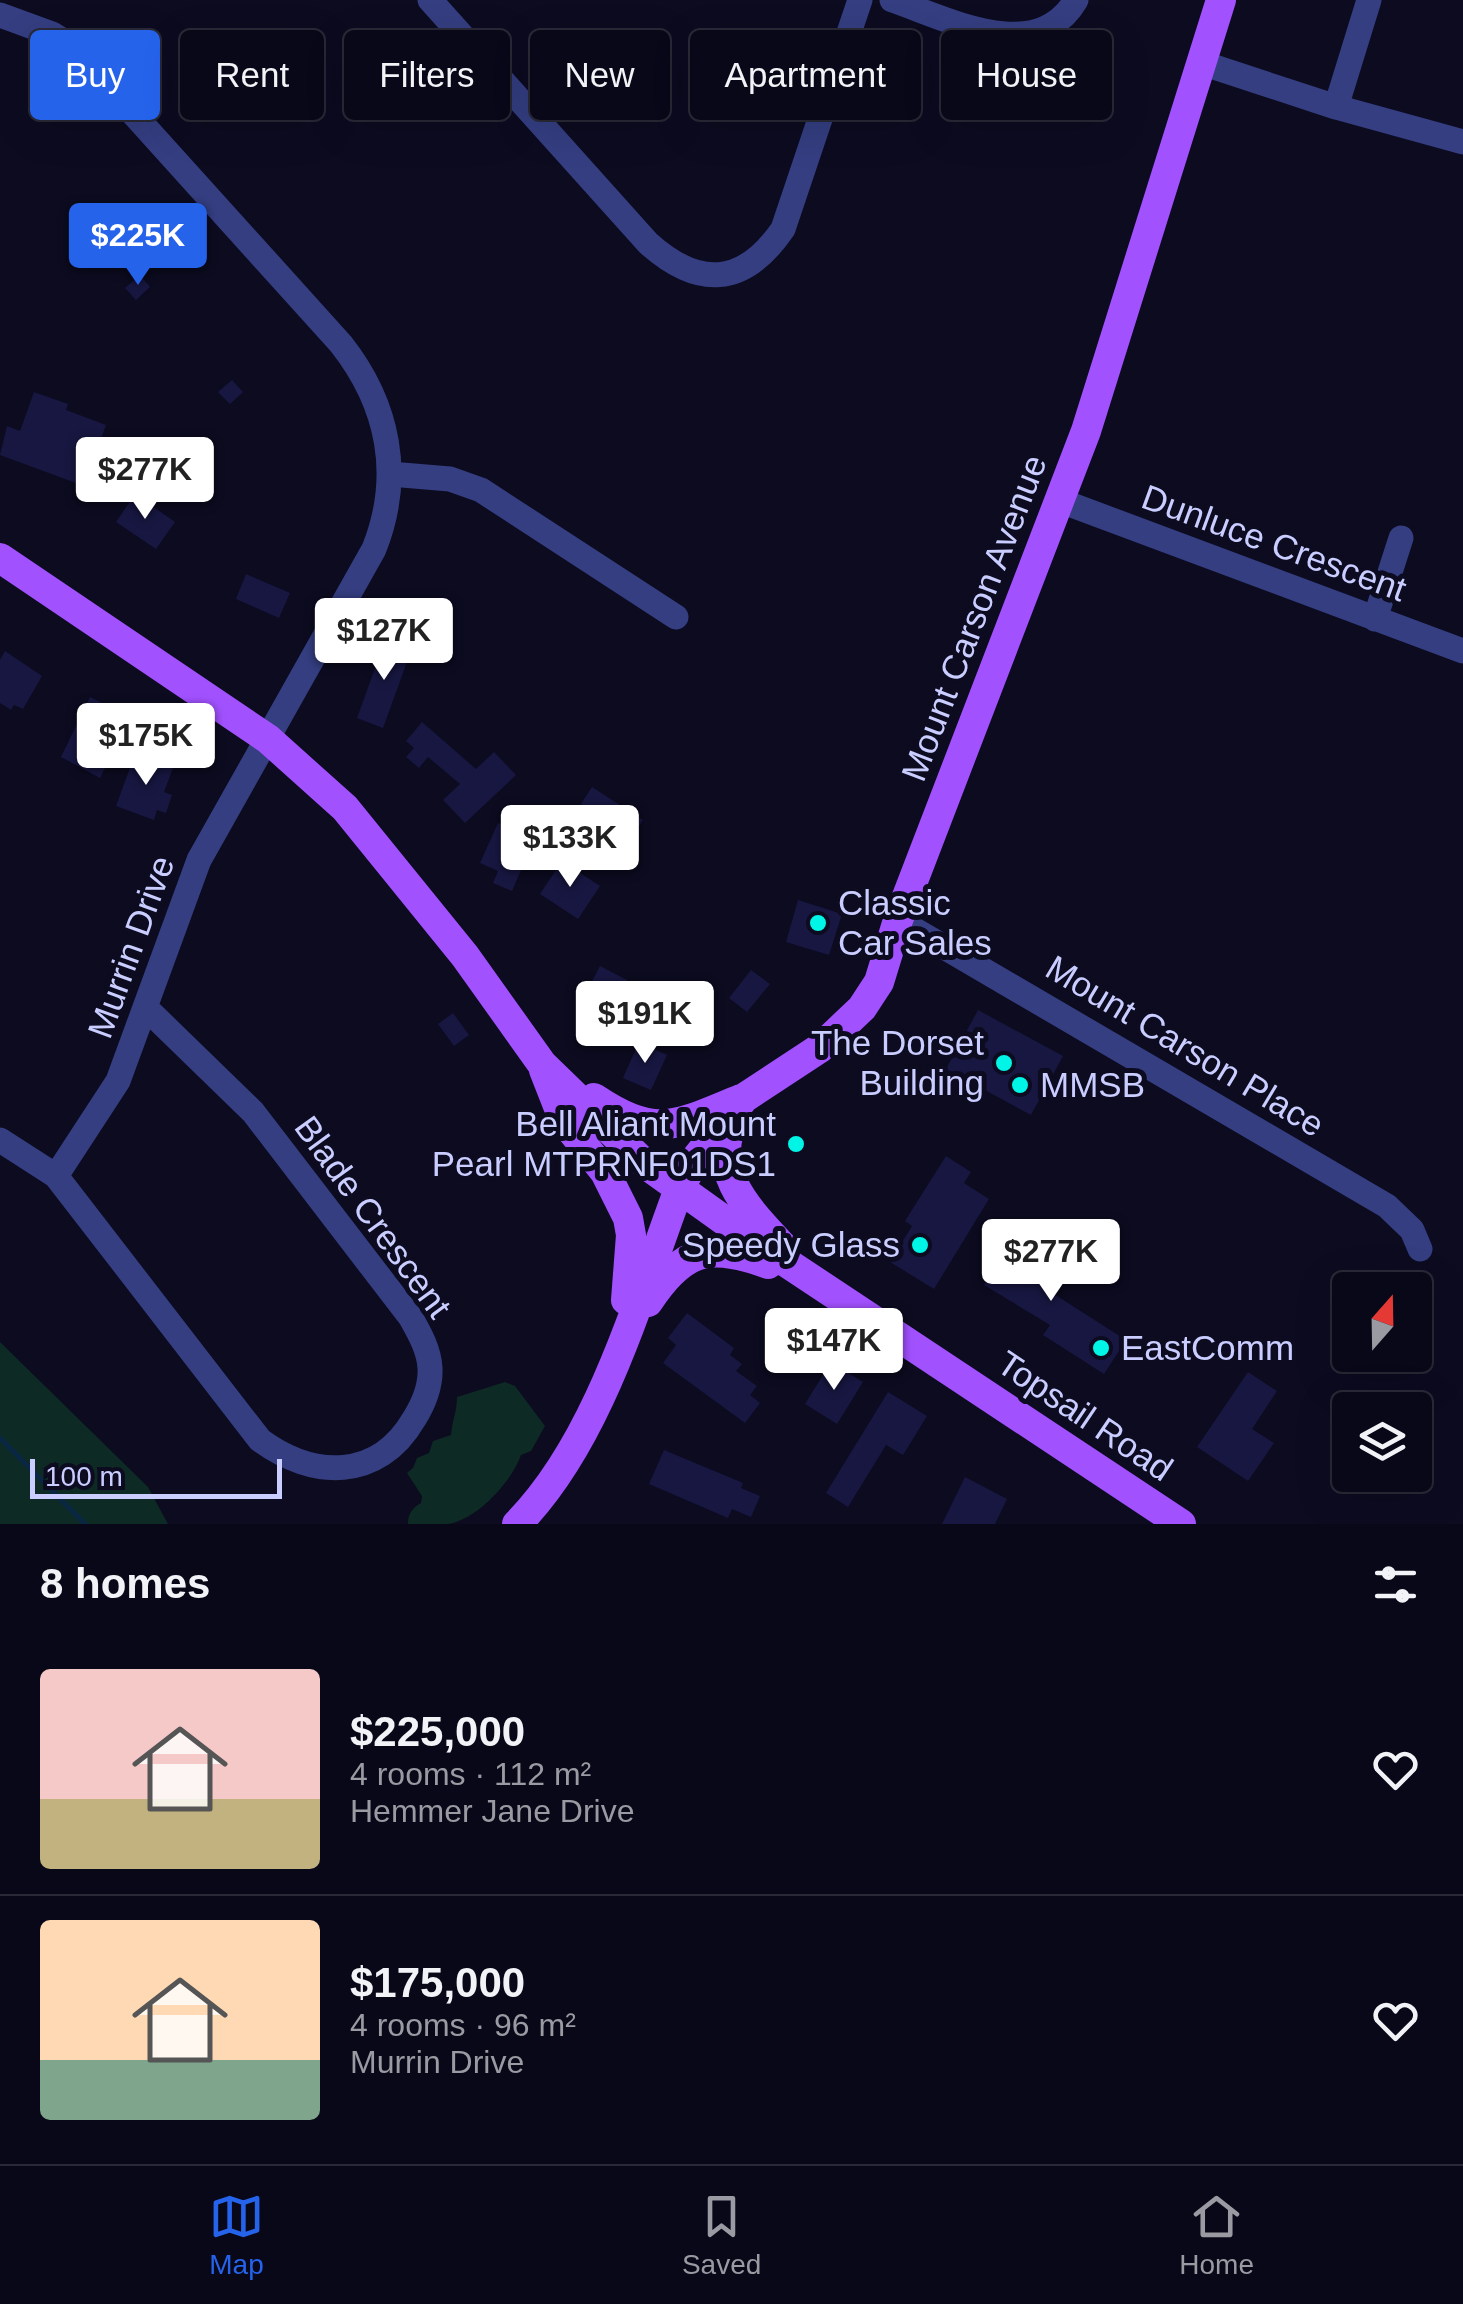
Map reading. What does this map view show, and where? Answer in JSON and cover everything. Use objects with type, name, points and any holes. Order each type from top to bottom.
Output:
[{"type":"main road","name":"Mount Carson Avenue","points":[[623,1338],[679,1189],[697,1156],[744,1098],[820,1048],[862,1008],[879,982],[898,920],[1061,502],[1221,0]]},
{"type":"main road","name":"Topsail Road","points":[[0,558],[268,739],[345,808],[465,956],[542,1064],[628,1149],[679,1189],[816,1282],[1181,1524]]},
{"type":"main road","points":[[542,1064],[615,1112],[660,1127],[692,1120],[744,1098]]},
{"type":"main road","points":[[542,1064],[564,1120],[605,1172],[628,1218],[631,1236],[623,1338]]},
{"type":"main road","points":[[744,1098],[729,1128],[725,1149],[729,1178],[747,1208],[816,1282]]},
{"type":"main road","points":[[517,1524],[582,1437],[623,1338],[672,1269],[711,1250],[741,1254],[816,1282]]},
{"type":"street","points":[[430,0],[648,244],[685,271],[708,274],[736,272],[772,246],[783,229],[860,0]]},
{"type":"street","points":[[892,0],[982,30],[1022,35],[1043,30],[1059,20],[1076,0]]},
{"type":"street","points":[[1336,107],[1370,0]]},
{"type":"street","name":"Murrin Drive","points":[[0,15],[52,34],[73,47],[341,344],[379,408],[388,440],[390,474],[384,519],[374,549],[199,860],[118,1082],[56,1176]]},
{"type":"street","points":[[1202,63],[1336,107],[1463,142]]},
{"type":"street","points":[[390,474],[439,478],[481,490],[676,617]]},
{"type":"street","name":"Dunluce Crescent","points":[[1061,502],[1463,651]]},
{"type":"street","points":[[1375,618],[1402,538]]},
{"type":"street","name":"Mount Carson Place","points":[[898,920],[1388,1206],[1412,1230],[1420,1249]]},
{"type":"street","name":"Blade Crescent","points":[[0,1140],[56,1176],[260,1440],[304,1464],[342,1468],[392,1448],[406,1432],[430,1386],[426,1350],[411,1318],[253,1112],[146,1008]]},
{"type":"green space","points":[[0,1342],[148,1487],[168,1524],[0,1524]]},
{"type":"green space","points":[[505,1382],[515,1386],[545,1426],[531,1451],[521,1455],[502,1487],[470,1515],[448,1524],[408,1524],[422,1496],[407,1473],[417,1458],[429,1453],[433,1441],[451,1435],[457,1397]]},
{"type":"building","points":[[140,275],[150,287],[136,300],[125,288]]},
{"type":"building","points":[[232,380],[243,392],[230,404],[218,392]]},
{"type":"building","points":[[34,392],[68,404],[66,410],[106,425],[95,455],[114,463],[103,493],[0,455],[7,426],[20,431]]},
{"type":"building","points":[[135,494],[175,522],[156,549],[116,522]]},
{"type":"building","points":[[246,574],[290,593],[279,618],[236,599]]},
{"type":"building","points":[[386,638],[412,648],[383,728],[357,718]]},
{"type":"building","points":[[5,651],[42,676],[23,709],[14,705],[11,710],[0,703],[0,660]]},
{"type":"building","points":[[90,697],[128,722],[100,778],[61,757]]},
{"type":"building","points":[[422,722],[476,769],[494,752],[516,775],[465,823],[443,800],[460,784],[428,757],[419,768],[406,757],[414,748],[406,741]]},
{"type":"building","points":[[135,754],[173,768],[164,792],[172,795],[166,813],[157,810],[154,820],[116,806]]},
{"type":"building","points":[[592,787],[643,820],[632,837],[581,804]]},
{"type":"building","points":[[498,823],[535,838],[512,891],[493,883],[498,871],[480,863]]},
{"type":"building","points":[[562,861],[600,886],[578,919],[540,894]]},
{"type":"building","points":[[798,900],[842,914],[829,955],[786,942]]},
{"type":"building","points":[[600,966],[627,980],[623,986],[661,1003],[650,1026],[634,1019],[638,1012],[589,987]]},
{"type":"building","points":[[751,970],[770,984],[747,1012],[729,998]]},
{"type":"building","name":"The Dorset Building","points":[[978,1010],[1063,1056],[1031,1115],[946,1069]]},
{"type":"building","points":[[453,1013],[469,1035],[454,1046],[438,1024]]},
{"type":"building","points":[[639,1042],[667,1055],[651,1090],[623,1078]]},
{"type":"building","points":[[946,1156],[971,1172],[964,1183],[989,1199],[934,1289],[890,1262],[912,1226],[905,1221]]},
{"type":"building","points":[[1015,1233],[1062,1261],[1046,1289],[1126,1340],[1104,1374],[1043,1335],[1050,1325],[984,1285]]},
{"type":"building","points":[[687,1313],[734,1348],[730,1355],[742,1364],[736,1371],[757,1386],[750,1395],[760,1403],[745,1423],[663,1363],[676,1345],[668,1338]]},
{"type":"building","points":[[831,1362],[863,1382],[837,1424],[805,1404]]},
{"type":"building","points":[[1248,1372],[1277,1391],[1252,1429],[1274,1443],[1248,1481],[1197,1447]]},
{"type":"building","points":[[888,1392],[927,1416],[903,1455],[886,1445],[848,1507],[826,1493]]},
{"type":"building","points":[[664,1450],[743,1483],[741,1488],[760,1496],[751,1517],[732,1509],[728,1518],[649,1484]]},
{"type":"building","points":[[965,1477],[1007,1499],[995,1524],[942,1524]]},
{"type":"waterway","points":[[0,1438],[85,1524]]},
{"type":"place","name":"Classic Car Sales","points":[[818,923]]},
{"type":"place","name":"The Dorset Building","points":[[1004,1063]]},
{"type":"place","name":"MMSB","points":[[1020,1085]]},
{"type":"place","name":"Bell Aliant Mount Pearl MTPRNF01DS1","points":[[796,1144]]},
{"type":"place","name":"Speedy Glass","points":[[920,1245]]},
{"type":"place","name":"EastComm","points":[[1101,1348]]}]
